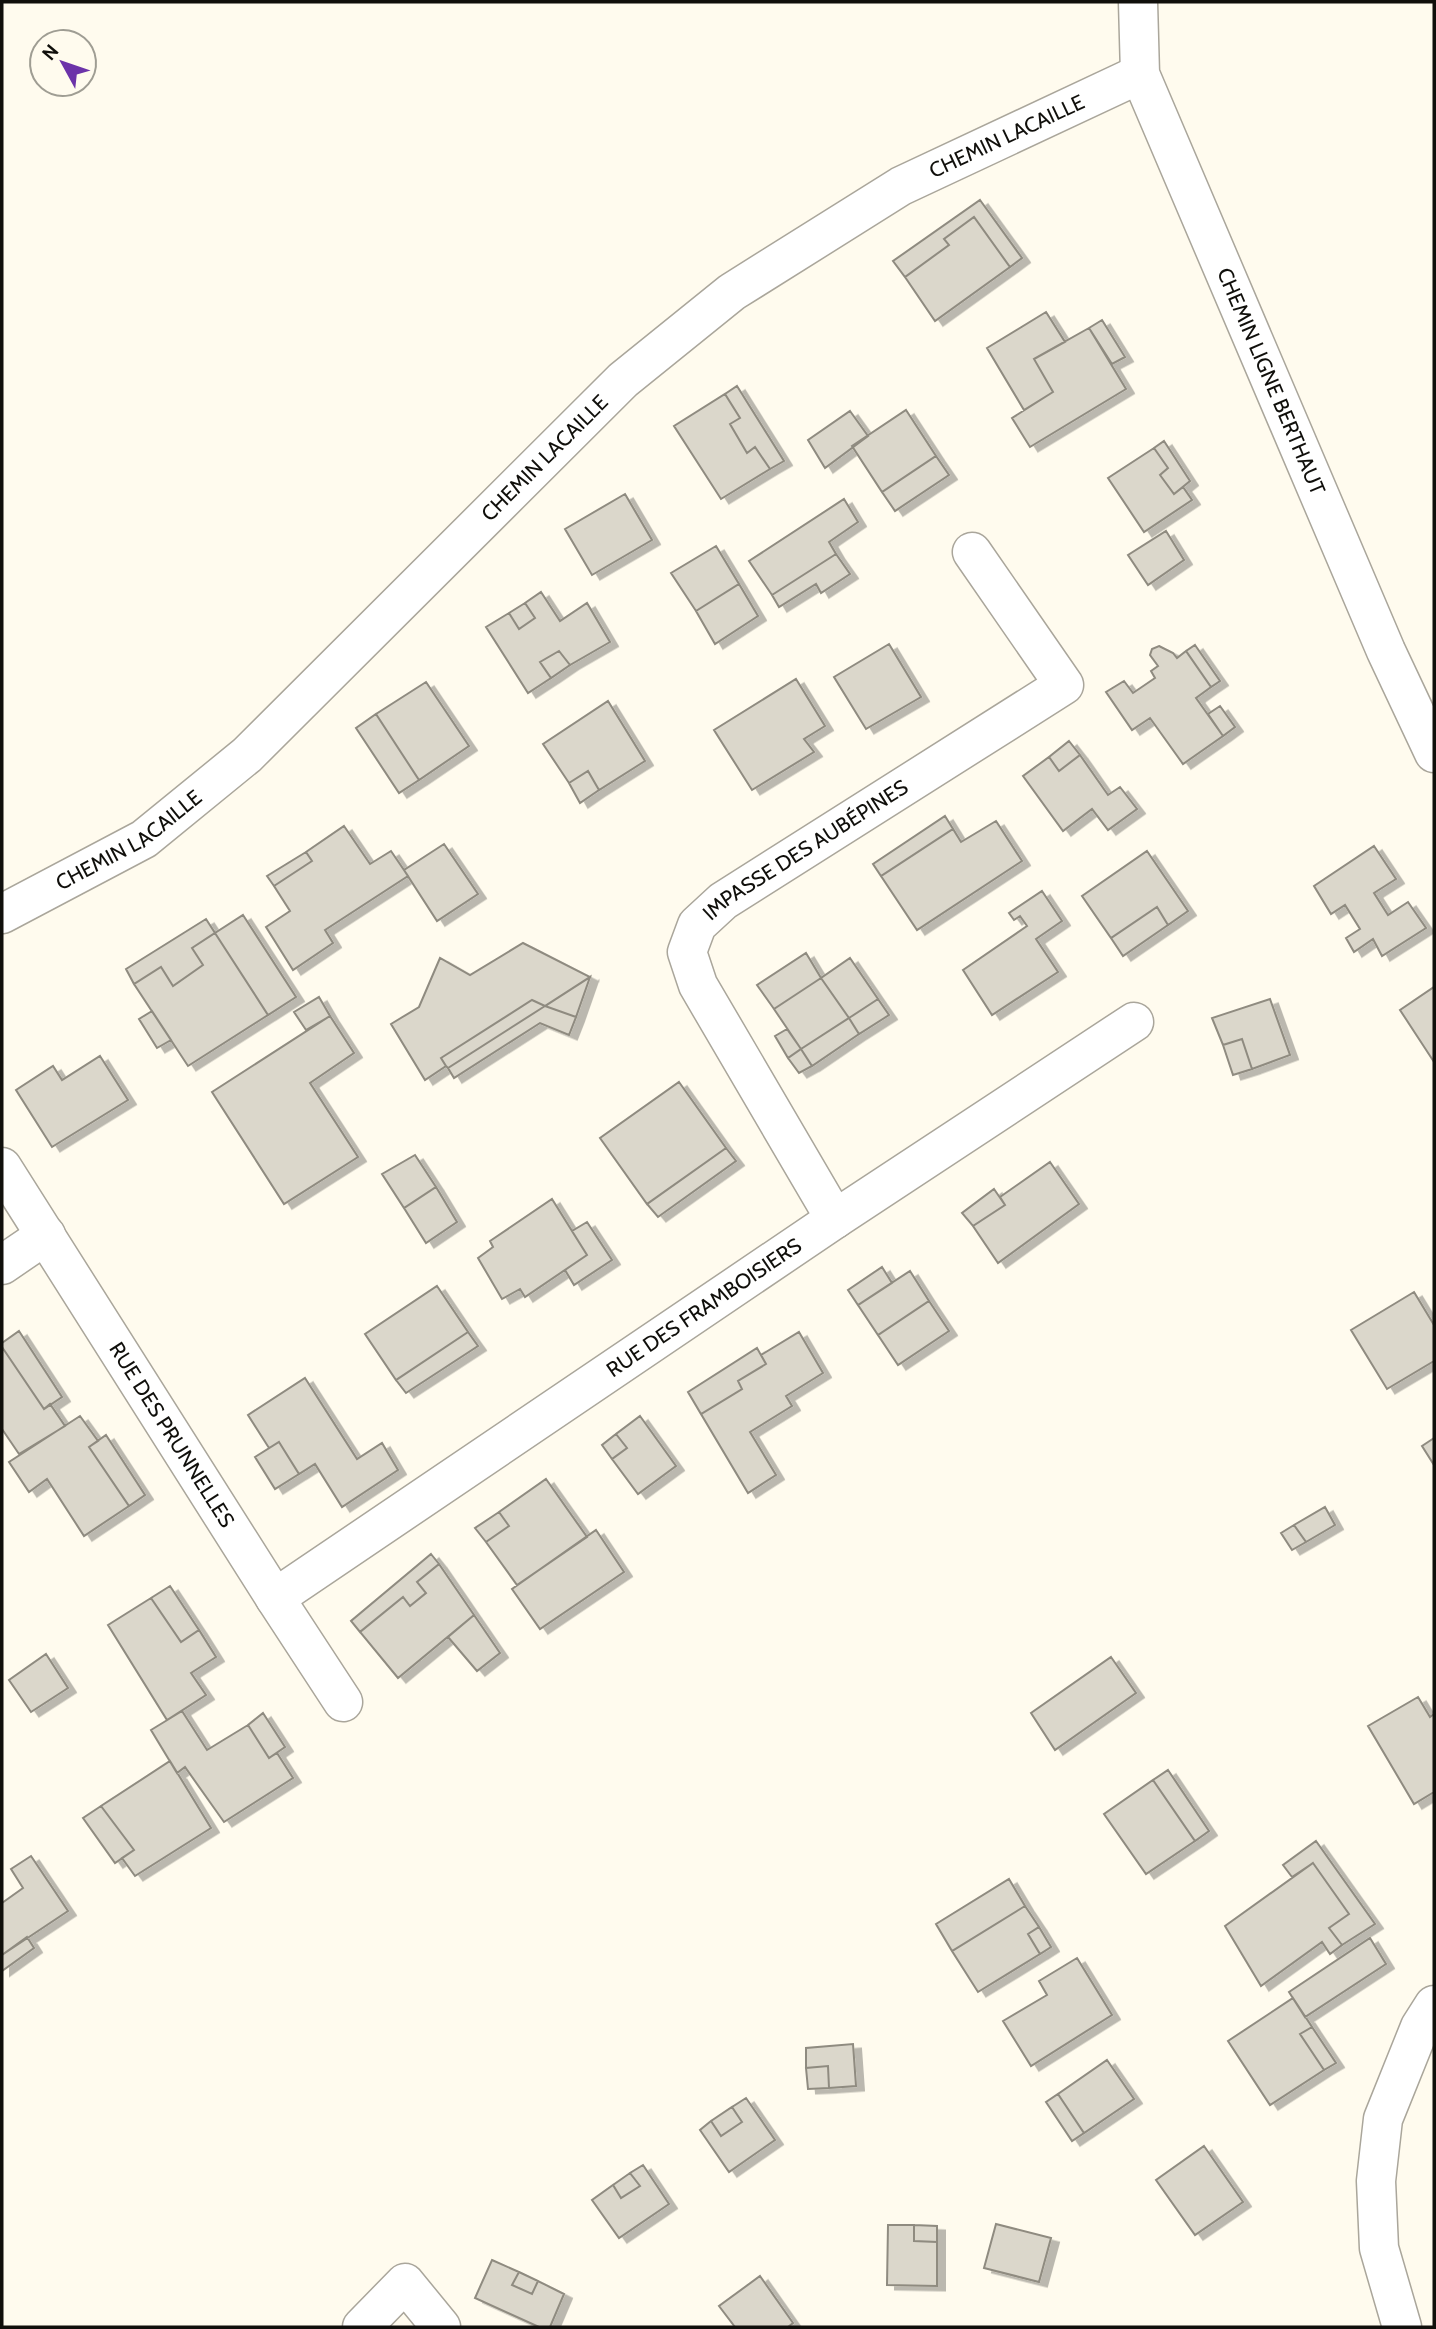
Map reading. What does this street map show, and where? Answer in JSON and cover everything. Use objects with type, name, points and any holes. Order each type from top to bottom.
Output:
[{"type":"street","name":"CHEMIN LIGNE BERTHAUT","points":[[1138,2],[1140,75],[1381,638],[1434,753]]},
{"type":"street","name":"CHEMIN LACAILLE","points":[[2,914],[144,839],[247,755],[623,380],[732,292],[901,186],[1140,75]]},
{"type":"street","name":"IMPASSE DES AUBÉPINES","points":[[835,1219],[698,985],[687,952],[696,925],[723,901],[1064,685],[972,552]]},
{"type":"street","name":"RUE DES FRAMBOISIERS","points":[[275,1598],[835,1219],[1134,1022]]},
{"type":"street","name":"RUE DES PRUNNELLES","points":[[2,1167],[343,1702]]},
{"type":"street","points":[[2,1265],[46,1235]]},
{"type":"street","points":[[1402,2327],[1379,2248],[1376,2181],[1383,2119],[1420,2027],[1434,2005]]},
{"type":"street","points":[[362,2327],[405,2283],[440,2327]]},
{"type":"building","points":[[980,200],[1022,258],[1010,267],[974,217],[944,239],[949,245],[905,277],[893,261]]},
{"type":"building","points":[[974,217],[1010,267],[935,321],[905,277],[949,245],[944,239]]},
{"type":"building","points":[[1046,312],[1065,342],[1034,359],[1053,392],[1024,410],[987,348]]},
{"type":"building","points":[[1102,320],[1125,357],[1112,364],[1089,328]]},
{"type":"building","points":[[1089,328],[1126,389],[1030,447],[1012,418],[1053,392],[1034,359]]},
{"type":"building","points":[[737,386],[784,461],[770,469],[755,447],[747,453],[730,424],[740,418],[725,394]]},
{"type":"building","points":[[725,394],[740,418],[730,424],[747,453],[755,447],[770,469],[721,499],[674,426]]},
{"type":"building","points":[[906,410],[936,456],[882,492],[852,446]]},
{"type":"building","points":[[850,411],[868,436],[825,468],[808,440]]},
{"type":"building","points":[[1164,441],[1190,481],[1174,494],[1160,475],[1168,468],[1154,448]]},
{"type":"building","points":[[1154,448],[1168,468],[1160,475],[1174,494],[1183,487],[1192,500],[1144,532],[1108,478]]},
{"type":"building","points":[[936,456],[949,475],[895,511],[882,492]]},
{"type":"building","points":[[625,494],[652,540],[592,575],[565,529]]},
{"type":"building","points":[[844,499],[858,522],[829,542],[836,554],[772,595],[749,561]]},
{"type":"building","points":[[1166,531],[1184,560],[1148,585],[1128,555]]},
{"type":"building","points":[[716,546],[739,584],[696,611],[671,573]]},
{"type":"building","points":[[836,554],[850,574],[821,593],[816,584],[779,607],[772,595]]},
{"type":"building","points":[[739,584],[758,616],[715,644],[696,611]]},
{"type":"building","points":[[541,592],[560,621],[587,603],[610,642],[570,665],[559,651],[540,662],[551,678],[528,693],[486,627],[509,613],[519,629],[535,618],[525,603]]},
{"type":"building","points":[[525,603],[535,618],[519,629],[509,613]]},
{"type":"building","points":[[889,644],[921,697],[866,729],[834,677]]},
{"type":"building","points":[[1195,645],[1220,681],[1211,687],[1186,651]]},
{"type":"building","points":[[1159,646],[1177,658],[1186,651],[1211,687],[1196,698],[1223,736],[1183,764],[1150,718],[1132,730],[1106,692],[1124,681],[1133,693],[1155,678],[1151,671],[1158,666],[1150,655],[1152,649]]},
{"type":"building","points":[[559,651],[570,665],[551,678],[540,662]]},
{"type":"building","points":[[796,679],[825,726],[804,739],[814,752],[752,790],[714,730]]},
{"type":"building","points":[[426,682],[469,746],[419,780],[376,714]]},
{"type":"building","points":[[608,701],[645,761],[599,790],[588,771],[569,783],[543,744]]},
{"type":"building","points":[[1220,706],[1235,727],[1223,736],[1208,714]]},
{"type":"building","points":[[376,714],[419,780],[399,793],[356,728]]},
{"type":"building","points":[[1069,741],[1080,755],[1059,771],[1049,757]]},
{"type":"building","points":[[1080,755],[1108,795],[1120,787],[1137,809],[1108,830],[1092,809],[1063,831],[1023,776],[1049,757],[1059,771]]},
{"type":"building","points":[[588,771],[599,790],[580,803],[569,783]]},
{"type":"building","points":[[945,816],[953,829],[881,876],[873,864]]},
{"type":"building","points":[[996,821],[1022,861],[917,930],[881,876],[953,829],[961,842]]},
{"type":"building","points":[[344,826],[370,864],[391,851],[408,876],[325,930],[333,943],[293,970],[266,927],[290,911],[274,886],[312,861],[306,852]]},
{"type":"building","points":[[444,844],[478,894],[437,921],[404,870]]},
{"type":"building","points":[[1374,846],[1396,879],[1374,893],[1388,915],[1408,902],[1426,928],[1382,956],[1373,939],[1354,952],[1346,938],[1360,929],[1345,905],[1331,914],[1314,886]]},
{"type":"building","points":[[1147,851],[1188,911],[1168,925],[1157,907],[1111,938],[1082,896]]},
{"type":"building","points":[[306,852],[312,861],[274,886],[267,876]]},
{"type":"building","points":[[1042,891],[1062,921],[1036,939],[1058,972],[992,1015],[963,970],[1027,926],[1020,916],[1014,920],[1009,913]]},
{"type":"building","points":[[1157,907],[1168,925],[1123,956],[1111,938]]},
{"type":"building","points":[[243,915],[296,997],[268,1015],[215,933]]},
{"type":"building","points":[[206,919],[215,933],[192,948],[203,965],[173,986],[161,967],[134,984],[126,969]]},
{"type":"building","points":[[215,933],[268,1015],[188,1066],[134,984],[161,967],[173,986],[203,965],[192,948]]},
{"type":"building","points":[[523,943],[590,977],[545,1006],[532,1000],[441,1058],[446,1066],[425,1080],[391,1024],[419,1007],[440,958],[470,975]]},
{"type":"building","points":[[806,953],[821,978],[774,1009],[757,985]]},
{"type":"building","points":[[850,958],[878,999],[849,1018],[821,978]]},
{"type":"building","points":[[590,977],[576,1017],[545,1006]]},
{"type":"building","points":[[821,978],[849,1018],[801,1049],[774,1009]]},
{"type":"building","points":[[1434,987],[1434,1062],[1400,1010]]},
{"type":"building","points":[[319,997],[330,1016],[306,1030],[294,1012]]},
{"type":"building","points":[[878,999],[889,1015],[859,1034],[849,1018]]},
{"type":"building","points":[[1270,999],[1290,1055],[1252,1069],[1242,1039],[1223,1045],[1212,1018]]},
{"type":"building","points":[[532,1000],[545,1006],[448,1068],[446,1066],[441,1058]]},
{"type":"building","points":[[545,1006],[576,1017],[569,1035],[540,1023],[454,1078],[448,1068]]},
{"type":"building","points":[[152,1011],[171,1040],[157,1048],[139,1019]]},
{"type":"building","points":[[330,1016],[354,1053],[310,1083],[358,1157],[284,1204],[212,1092]]},
{"type":"building","points":[[849,1018],[859,1034],[812,1066],[801,1049]]},
{"type":"building","points":[[787,1029],[801,1049],[788,1058],[775,1036]]},
{"type":"building","points":[[1242,1039],[1252,1069],[1233,1075],[1223,1045]]},
{"type":"building","points":[[801,1049],[812,1066],[799,1073],[788,1058]]},
{"type":"building","points":[[100,1056],[128,1100],[52,1147],[16,1090],[53,1066],[62,1080]]},
{"type":"building","points":[[679,1082],[726,1148],[647,1204],[600,1138]]},
{"type":"building","points":[[726,1148],[736,1161],[658,1217],[647,1204]]},
{"type":"building","points":[[415,1155],[436,1187],[404,1208],[382,1174]]},
{"type":"building","points":[[1050,1162],[1079,1204],[998,1263],[973,1226],[1005,1205],[1000,1197]]},
{"type":"building","points":[[436,1187],[457,1222],[426,1243],[404,1208]]},
{"type":"building","points":[[994,1189],[1005,1205],[973,1226],[962,1213]]},
{"type":"building","points":[[552,1199],[587,1255],[525,1297],[520,1289],[502,1299],[478,1258],[493,1247],[490,1241]]},
{"type":"building","points":[[587,1222],[612,1260],[574,1285],[565,1270],[587,1255],[572,1231]]},
{"type":"building","points":[[882,1267],[892,1283],[858,1305],[848,1290]]},
{"type":"building","points":[[910,1271],[929,1301],[878,1335],[858,1305]]},
{"type":"building","points":[[437,1286],[468,1332],[396,1380],[365,1334]]},
{"type":"building","points":[[1414,1292],[1434,1325],[1434,1361],[1387,1389],[1351,1330]]},
{"type":"building","points":[[929,1301],[949,1331],[898,1365],[878,1335]]},
{"type":"building","points":[[19,1331],[62,1397],[44,1409],[2,1347],[2,1343]]},
{"type":"building","points":[[468,1332],[478,1346],[406,1393],[396,1380]]},
{"type":"building","points":[[799,1332],[823,1373],[786,1396],[792,1406],[750,1432],[776,1475],[748,1493],[701,1414],[742,1389],[738,1381],[766,1364],[761,1355]]},
{"type":"building","points":[[2,1347],[44,1409],[50,1404],[65,1426],[19,1454],[2,1429]]},
{"type":"building","points":[[757,1348],[766,1364],[738,1381],[742,1389],[701,1414],[688,1392]]},
{"type":"building","points":[[305,1378],[357,1459],[382,1443],[398,1470],[342,1507],[315,1464],[299,1474],[279,1442],[269,1448],[248,1415]]},
{"type":"building","points":[[80,1416],[98,1441],[89,1447],[129,1506],[84,1536],[47,1479],[29,1492],[9,1462]]},
{"type":"building","points":[[640,1416],[676,1466],[638,1494],[612,1459],[627,1448],[616,1434]]},
{"type":"building","points":[[616,1434],[627,1448],[612,1459],[602,1445]]},
{"type":"building","points":[[106,1435],[145,1495],[129,1506],[89,1447]]},
{"type":"building","points":[[1434,1438],[1434,1465],[1422,1446]]},
{"type":"building","points":[[279,1442],[299,1474],[275,1489],[255,1457]]},
{"type":"building","points":[[546,1479],[587,1537],[517,1585],[486,1542],[509,1526],[499,1512]]},
{"type":"building","points":[[1325,1507],[1335,1525],[1306,1542],[1294,1525]]},
{"type":"building","points":[[499,1512],[509,1526],[486,1542],[475,1528]]},
{"type":"building","points":[[1294,1525],[1306,1542],[1292,1550],[1281,1533]]},
{"type":"building","points":[[596,1530],[624,1572],[540,1629],[512,1589]]},
{"type":"building","points":[[431,1554],[439,1564],[417,1582],[426,1593],[410,1606],[403,1597],[360,1632],[351,1621]]},
{"type":"building","points":[[439,1564],[474,1615],[398,1678],[360,1632],[403,1597],[410,1606],[426,1593],[417,1582]]},
{"type":"building","points":[[170,1586],[199,1630],[181,1642],[151,1598]]},
{"type":"building","points":[[151,1598],[181,1642],[199,1630],[216,1657],[191,1673],[206,1695],[167,1720],[108,1625]]},
{"type":"building","points":[[474,1615],[500,1653],[477,1671],[448,1637]]},
{"type":"building","points":[[46,1654],[68,1688],[31,1712],[9,1680]]},
{"type":"building","points":[[1111,1657],[1136,1693],[1055,1750],[1031,1713]]},
{"type":"building","points":[[1418,1697],[1430,1717],[1434,1714],[1434,1792],[1414,1804],[1368,1726]]},
{"type":"building","points":[[182,1711],[207,1750],[248,1725],[269,1758],[277,1753],[293,1778],[224,1822],[185,1767],[177,1773],[151,1730]]},
{"type":"building","points":[[263,1713],[285,1747],[269,1758],[248,1725]]},
{"type":"building","points":[[170,1761],[211,1828],[135,1876],[122,1858],[134,1850],[101,1806]]},
{"type":"building","points":[[1168,1770],[1209,1831],[1195,1841],[1153,1780]]},
{"type":"building","points":[[1153,1780],[1195,1841],[1146,1874],[1104,1814]]},
{"type":"building","points":[[101,1806],[134,1850],[115,1863],[83,1818]]},
{"type":"building","points":[[1316,1841],[1375,1924],[1342,1945],[1329,1928],[1349,1914],[1313,1863],[1292,1877],[1283,1865]]},
{"type":"building","points":[[31,1856],[68,1911],[2,1955],[2,1903],[23,1888],[11,1869]]},
{"type":"building","points":[[1313,1863],[1349,1914],[1329,1928],[1342,1945],[1330,1954],[1322,1942],[1261,1986],[1225,1926]]},
{"type":"building","points":[[1009,1879],[1025,1906],[952,1951],[936,1924]]},
{"type":"building","points":[[1025,1906],[1039,1927],[1028,1934],[1040,1954],[978,1992],[952,1951]]},
{"type":"building","points":[[1039,1927],[1051,1947],[1040,1954],[1028,1934]]},
{"type":"building","points":[[27,1937],[34,1948],[2,1971],[2,1955]]},
{"type":"building","points":[[1370,1938],[1386,1964],[1305,2017],[1289,1992]]},
{"type":"building","points":[[1077,1958],[1112,2015],[1031,2066],[1003,2021],[1047,1995],[1039,1981]]},
{"type":"building","points":[[1293,1998],[1312,2027],[1300,2034],[1324,2070],[1270,2105],[1228,2041]]},
{"type":"building","points":[[1312,2027],[1336,2063],[1324,2070],[1300,2034]]},
{"type":"building","points":[[853,2044],[856,2086],[829,2088],[828,2066],[806,2068],[806,2048]]},
{"type":"building","points":[[1107,2060],[1134,2099],[1084,2133],[1058,2094]]},
{"type":"building","points":[[828,2066],[829,2088],[808,2089],[806,2068]]},
{"type":"building","points":[[1058,2094],[1084,2133],[1072,2141],[1046,2102]]},
{"type":"building","points":[[746,2098],[775,2140],[729,2172],[700,2130],[711,2121],[721,2136],[742,2122],[732,2107]]},
{"type":"building","points":[[732,2107],[742,2122],[721,2136],[711,2121]]},
{"type":"building","points":[[1204,2146],[1243,2202],[1195,2235],[1156,2180]]},
{"type":"building","points":[[643,2165],[669,2204],[619,2238],[592,2200],[613,2185],[621,2198],[640,2186],[630,2173]]},
{"type":"building","points":[[630,2173],[640,2186],[621,2198],[613,2185]]},
{"type":"building","points":[[996,2224],[1051,2238],[1039,2282],[984,2268]]},
{"type":"building","points":[[888,2225],[914,2225],[914,2241],[937,2242],[937,2286],[887,2285]]},
{"type":"building","points":[[914,2225],[937,2226],[937,2242],[914,2241]]},
{"type":"building","points":[[492,2260],[519,2272],[512,2285],[532,2294],[538,2281],[564,2294],[550,2327],[539,2327],[475,2298]]},
{"type":"building","points":[[519,2272],[538,2281],[532,2294],[512,2285]]},
{"type":"building","points":[[760,2276],[793,2323],[788,2327],[735,2327],[719,2306]]}]
